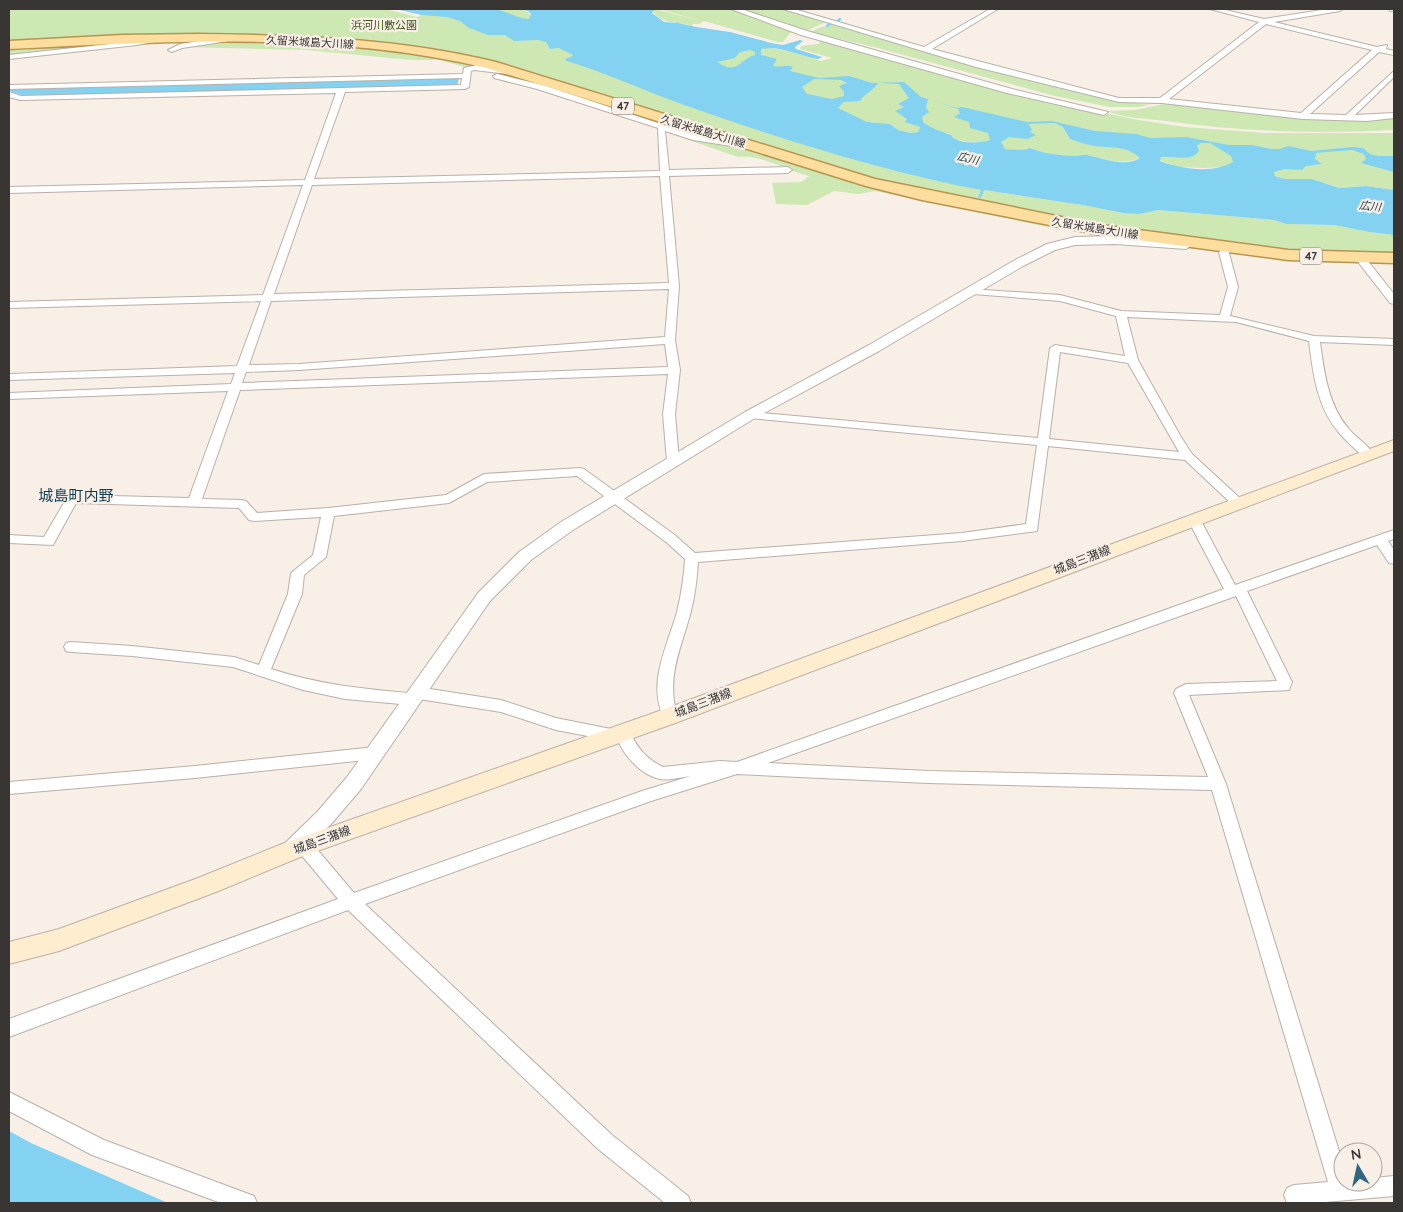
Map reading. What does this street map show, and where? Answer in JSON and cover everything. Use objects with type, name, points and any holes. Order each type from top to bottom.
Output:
[{"type":"main road","name":"久留米城島大川線","points":[[9,45],[78,40],[232,38],[330,42],[418,50],[458,56],[871,183],[922,195],[1101,230],[1228,248],[1288,254],[1394,258]]},
{"type":"main road","name":"城島三潴線","points":[[9,953],[59,940],[207,885],[297,848],[670,716],[1368,453],[1394,445]]},
{"type":"street","points":[[735,9],[765,18],[778,25],[1010,91],[1104,112],[1095,108],[1144,108],[1155,105],[1265,22],[1340,9]]},
{"type":"street","points":[[787,9],[979,65],[1119,100],[1160,101],[1303,116],[1348,118],[1394,116]]},
{"type":"street","points":[[926,49],[995,9]]},
{"type":"street","points":[[1213,9],[1394,53]]},
{"type":"street","points":[[9,57],[138,43],[159,38]]},
{"type":"street","points":[[172,50],[180,46],[232,38]]},
{"type":"street","points":[[1303,116],[1377,49],[1394,44]]},
{"type":"street","points":[[468,72],[480,67],[518,73]]},
{"type":"street","points":[[9,94],[20,98],[465,87],[468,72]]},
{"type":"street","points":[[9,87],[468,72],[540,87],[693,137],[751,146]]},
{"type":"street","points":[[1348,118],[1394,73]]},
{"type":"street","points":[[194,503],[341,91]]},
{"type":"street","points":[[663,127],[674,286],[670,340],[674,370],[669,414],[674,461]]},
{"type":"street","points":[[9,190],[788,170]]},
{"type":"street","points":[[681,1203],[605,1142],[351,902],[297,848],[354,783],[466,620],[484,597],[504,576],[543,543],[750,416],[874,348],[1019,263],[1051,247],[1075,242],[1115,240],[1228,248]]},
{"type":"street","points":[[1224,318],[1229,298],[1233,292],[1232,278],[1224,252],[1228,248]]},
{"type":"street","points":[[1360,258],[1394,302]]},
{"type":"street","points":[[9,305],[674,286]]},
{"type":"street","points":[[973,291],[1060,298],[1121,314],[1224,318],[1253,323],[1314,340],[1394,342]]},
{"type":"street","points":[[1121,314],[1132,360],[1188,457],[1238,503]]},
{"type":"street","points":[[9,377],[298,367],[670,340]]},
{"type":"street","points":[[1314,340],[1317,366],[1326,404],[1341,428],[1368,453]]},
{"type":"street","points":[[9,539],[48,542],[72,499],[242,504],[254,517],[328,512],[448,499],[484,478],[580,472],[671,539],[692,558],[962,538],[1032,528],[1055,348],[1132,360]]},
{"type":"street","points":[[9,396],[674,370]]},
{"type":"street","points":[[750,416],[1188,457]]},
{"type":"street","points":[[263,672],[295,594],[298,573],[319,557],[326,535],[328,512]]},
{"type":"street","points":[[1194,520],[1285,682],[1284,686],[1186,690],[1181,694],[1218,784],[1333,1164]]},
{"type":"street","points":[[9,1028],[351,902],[648,796],[737,768],[1394,534]]},
{"type":"street","points":[[1380,539],[1394,560]]},
{"type":"street","points":[[670,716],[665,702],[663,682],[666,664],[684,612],[692,558]]},
{"type":"street","points":[[71,647],[132,650],[234,662],[303,685],[345,693],[415,696],[501,706],[556,724],[618,734],[635,755],[651,768],[661,772],[720,767],[928,777],[1218,784]]},
{"type":"street","points":[[9,788],[195,772],[374,753]]},
{"type":"street","points":[[9,1101],[99,1148],[247,1203]]},
{"type":"street","points":[[1298,1203],[1294,1195],[1333,1191]]},
{"type":"green space","name":"浜河川敷公園","points":[[9,9],[385,9],[417,17],[421,15],[396,9],[521,9],[531,16],[535,36],[686,105],[848,158],[981,190],[978,197],[981,197],[984,190],[1123,213],[1158,210],[1274,220],[1286,224],[1334,225],[1394,235],[1394,256],[1292,252],[1060,220],[858,177],[497,63],[437,50],[361,42],[109,37],[113,35],[9,41]]},
{"type":"green space","points":[[655,9],[701,21],[659,9],[729,9],[764,19],[764,22],[797,32],[791,32],[783,42],[778,42],[704,21],[692,26],[665,21],[656,15],[653,11]]},
{"type":"green space","points":[[739,9],[781,9],[826,22],[806,31]]},
{"type":"green space","points":[[831,25],[1078,93],[1151,105],[1110,107],[1055,96],[874,47],[810,32]]},
{"type":"green space","points":[[811,36],[1084,109],[1139,120],[1185,127],[1264,133],[1394,133],[1394,190],[1366,186],[1339,188],[1312,179],[1285,179],[1247,166],[1177,167],[1120,144],[1144,156],[1123,162],[1086,155],[1052,154],[1030,148],[1023,150],[1005,149],[992,133],[990,140],[966,142],[955,139],[950,134],[934,130],[915,116],[920,127],[918,132],[911,133],[898,130],[890,124],[867,122],[833,112],[852,95],[828,102],[748,79],[665,39],[737,48],[770,48],[789,51],[821,61],[832,58],[800,49],[801,46],[818,44],[821,41],[808,37]]},
{"type":"green space","points":[[142,41],[9,55],[9,48],[19,46]]},
{"type":"green space","points":[[239,41],[290,42],[415,52],[480,66],[465,67],[439,60],[411,60],[306,50],[180,47]]},
{"type":"green space","points":[[475,68],[514,74],[739,145],[640,120]]},
{"type":"green space","points":[[1169,103],[1372,119],[1394,118],[1394,130],[1308,132],[1252,130],[1136,118],[1106,111],[1135,110]]},
{"type":"green space","points":[[668,130],[750,149],[881,189],[1154,239],[1102,236],[1038,225],[875,191],[859,194],[834,191],[807,205],[776,204],[772,183],[801,182],[809,176],[764,160],[746,156],[738,157],[666,132]]},
{"type":"water","name":"広川","points":[[481,8],[502,11],[520,18],[529,19],[531,14],[521,9],[655,9],[652,13],[664,22],[730,32],[783,45],[800,40],[803,41],[795,47],[796,49],[822,57],[818,59],[811,58],[776,48],[761,49],[761,55],[777,59],[773,66],[791,66],[793,67],[790,71],[819,78],[849,76],[872,83],[904,82],[921,97],[928,99],[926,108],[929,112],[922,117],[923,122],[963,142],[990,140],[988,133],[970,128],[969,122],[954,117],[960,113],[958,109],[933,101],[957,108],[962,107],[1027,122],[1052,121],[1095,131],[1136,134],[1150,138],[1186,137],[1229,145],[1252,145],[1272,149],[1288,146],[1311,151],[1352,147],[1363,148],[1370,154],[1394,156],[1394,172],[1361,163],[1366,159],[1364,154],[1352,150],[1316,153],[1315,159],[1322,164],[1306,166],[1302,170],[1285,169],[1274,172],[1275,176],[1285,179],[1312,179],[1339,188],[1366,186],[1394,190],[1394,235],[1334,225],[1286,224],[1274,220],[1158,210],[1139,214],[1123,213],[984,190],[981,198],[978,197],[981,190],[868,164],[757,130],[684,105],[567,61],[565,60],[573,55],[559,48],[550,49],[546,42],[538,40],[514,41],[505,35],[488,35],[469,28],[460,21],[447,17],[422,15],[396,9]],"holes":[[[750,50],[755,52],[755,55],[734,67],[724,66],[717,62],[735,58],[740,52]],[[814,79],[841,80],[847,83],[839,86],[844,92],[844,96],[832,99],[807,94],[802,87]],[[878,83],[899,84],[909,98],[898,104],[904,107],[895,111],[907,119],[905,122],[920,127],[918,132],[911,133],[898,130],[890,124],[867,122],[838,108],[844,102],[860,101]],[[1055,123],[1063,127],[1070,139],[1087,145],[1123,149],[1140,158],[1134,161],[1121,162],[1086,155],[1052,154],[1030,148],[1023,150],[1005,149],[1001,142],[1009,137],[1028,139],[1036,135],[1030,132],[1032,129],[1028,124]],[[1200,143],[1210,143],[1231,156],[1233,162],[1216,168],[1197,169],[1160,161],[1161,157],[1191,157],[1199,151],[1197,146]]]},
{"type":"water","points":[[459,78],[457,86],[25,96],[9,91],[9,88]]},
{"type":"water","points":[[9,1131],[31,1143],[168,1203],[9,1203]]},
{"type":"waterway","points":[[827,26],[831,23]]},
{"type":"district","name":"城島町内野","points":[[76,496]]}]
